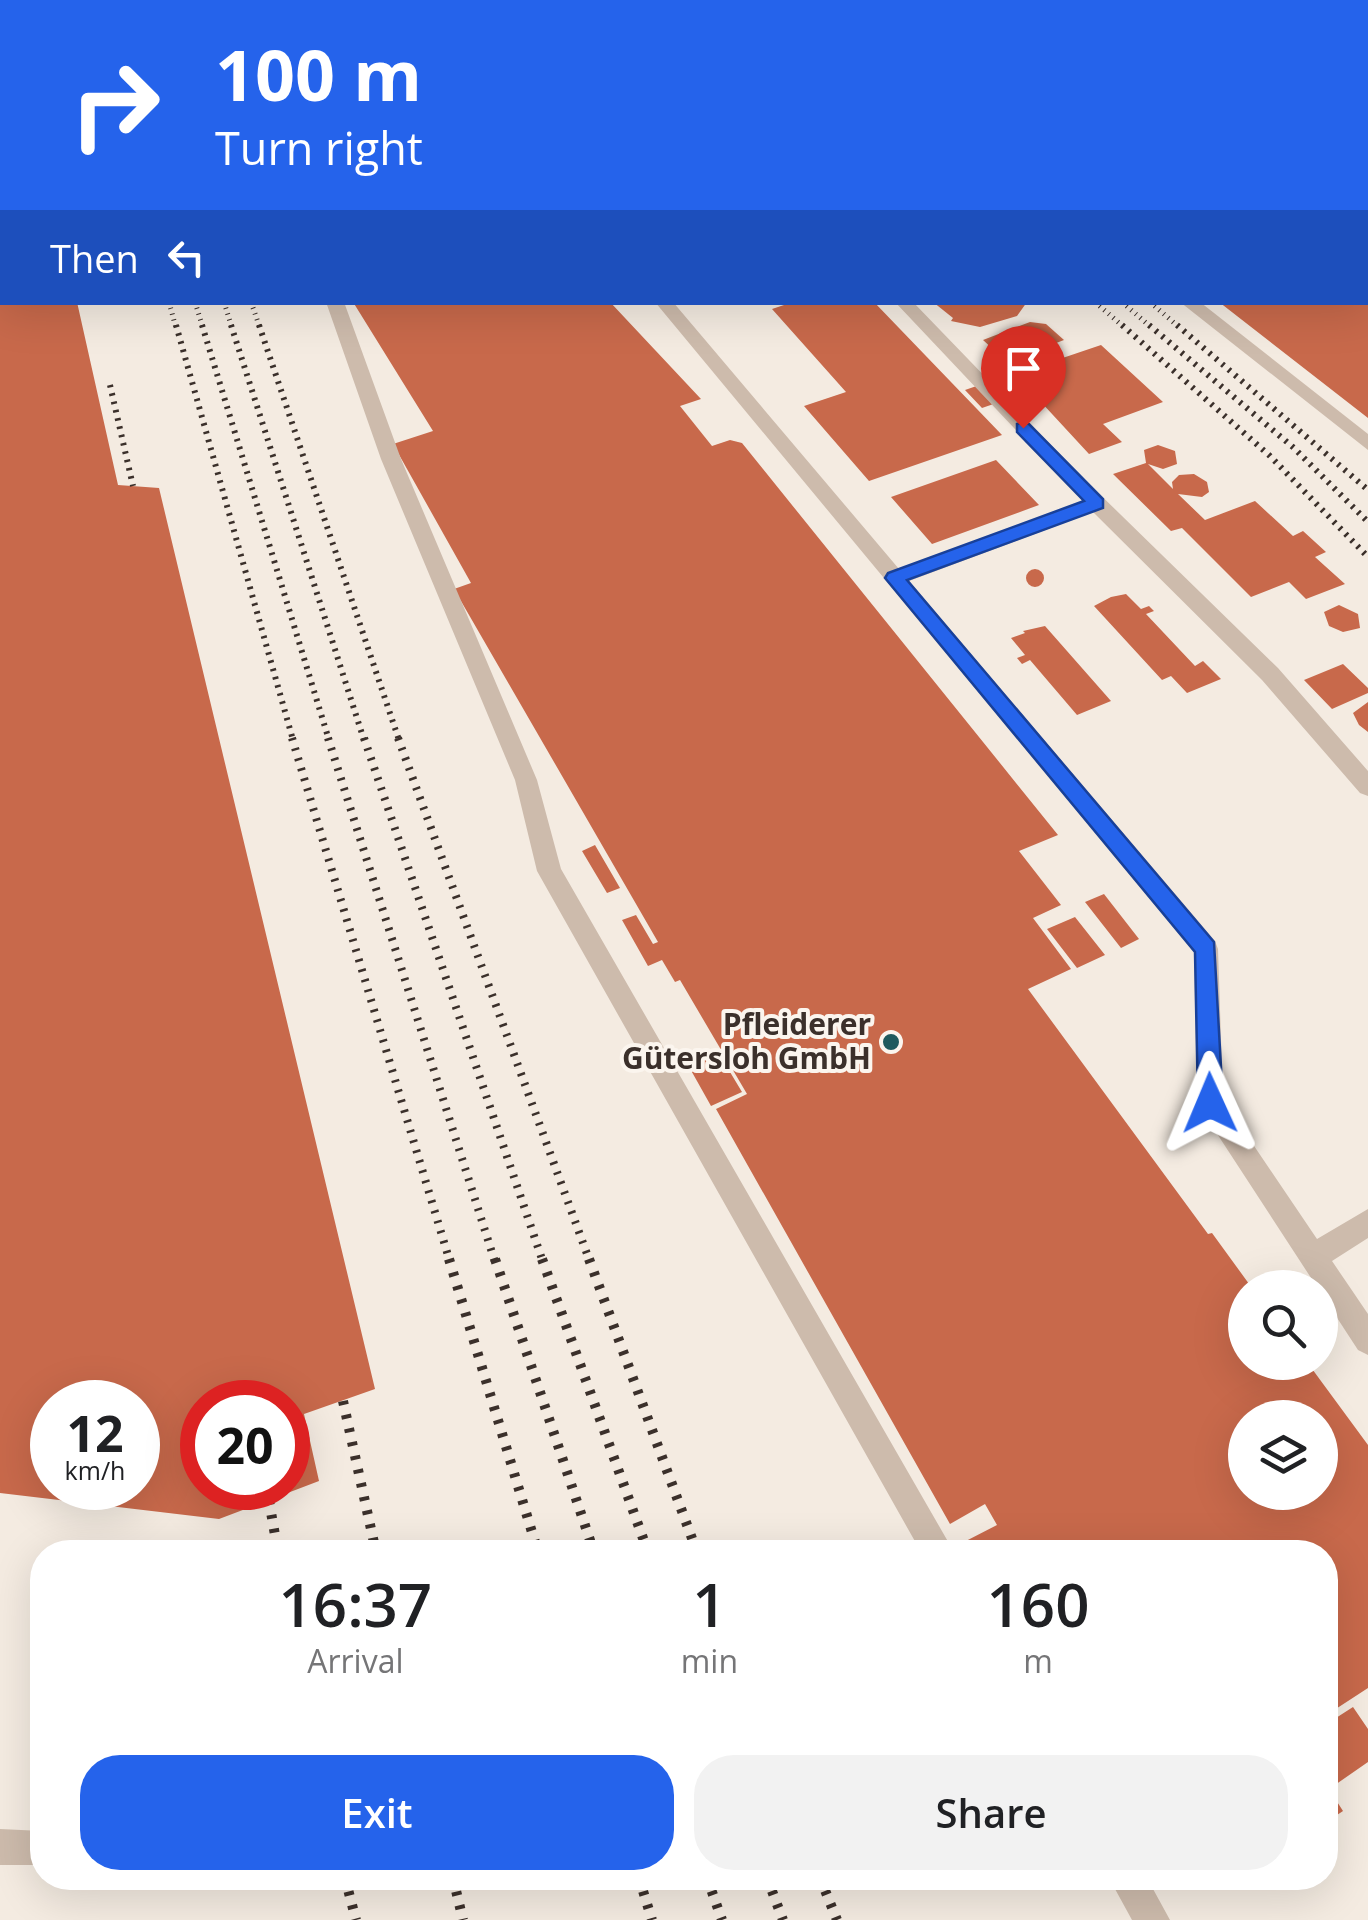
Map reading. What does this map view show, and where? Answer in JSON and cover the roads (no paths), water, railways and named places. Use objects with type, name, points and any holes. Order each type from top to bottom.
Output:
[{"type":"lane","points":[[336,305],[391,460],[526,780],[549,871],[931,1540]]},
{"type":"lane","points":[[666,305],[1206,949],[1210,1103],[1368,1340]]},
{"type":"lane","points":[[905,305],[1270,674],[1368,787]]},
{"type":"lane","points":[[1192,305],[1368,444]]},
{"type":"lane","points":[[895,578],[1097,503]]},
{"type":"lane","points":[[1313,1257],[1368,1222]]},
{"type":"lane","points":[[0,1846],[30,1847]]},
{"type":"lane","points":[[1134,1890],[1152,1920]]},
{"type":"railway","points":[[170,305],[176,328]]},
{"type":"railway","points":[[196,305],[203,328]]},
{"type":"railway","points":[[225,305],[232,328]]},
{"type":"railway","points":[[252,305],[260,328]]},
{"type":"railway","points":[[1098,305],[1125,328]]},
{"type":"railway","points":[[1125,305],[1152,328]]},
{"type":"railway","points":[[1153,305],[1180,328]]},
{"type":"railway","points":[[176,325],[293,740]]},
{"type":"railway","points":[[202,325],[329,740]]},
{"type":"railway","points":[[231,325],[364,740]]},
{"type":"railway","points":[[259,325],[399,740]]},
{"type":"railway","points":[[1122,325],[1270,456],[1368,557]]},
{"type":"railway","points":[[1149,325],[1294,448],[1368,522]]},
{"type":"railway","points":[[1177,325],[1368,490]]},
{"type":"railway","points":[[110,385],[133,486]]},
{"type":"railway","points":[[292,738],[450,1262]]},
{"type":"railway","points":[[328,738],[495,1262]]},
{"type":"railway","points":[[364,738],[543,1262]]},
{"type":"railway","points":[[398,738],[590,1262]]},
{"type":"railway","points":[[449,1259],[534,1540]]},
{"type":"railway","points":[[495,1259],[590,1540]]},
{"type":"railway","points":[[542,1259],[644,1540]]},
{"type":"railway","points":[[589,1259],[693,1540]]},
{"type":"railway","points":[[343,1401],[373,1540]]},
{"type":"railway","points":[[271,1510],[276,1540]]},
{"type":"railway","points":[[348,1890],[356,1920]]},
{"type":"railway","points":[[456,1890],[463,1920]]},
{"type":"railway","points":[[643,1890],[652,1920]]},
{"type":"railway","points":[[711,1890],[722,1920]]},
{"type":"railway","points":[[772,1890],[783,1920]]},
{"type":"railway","points":[[825,1890],[837,1920]]},
{"type":"place","name":"Pfleiderer Gütersloh GmbH","points":[[891,1042]]}]
